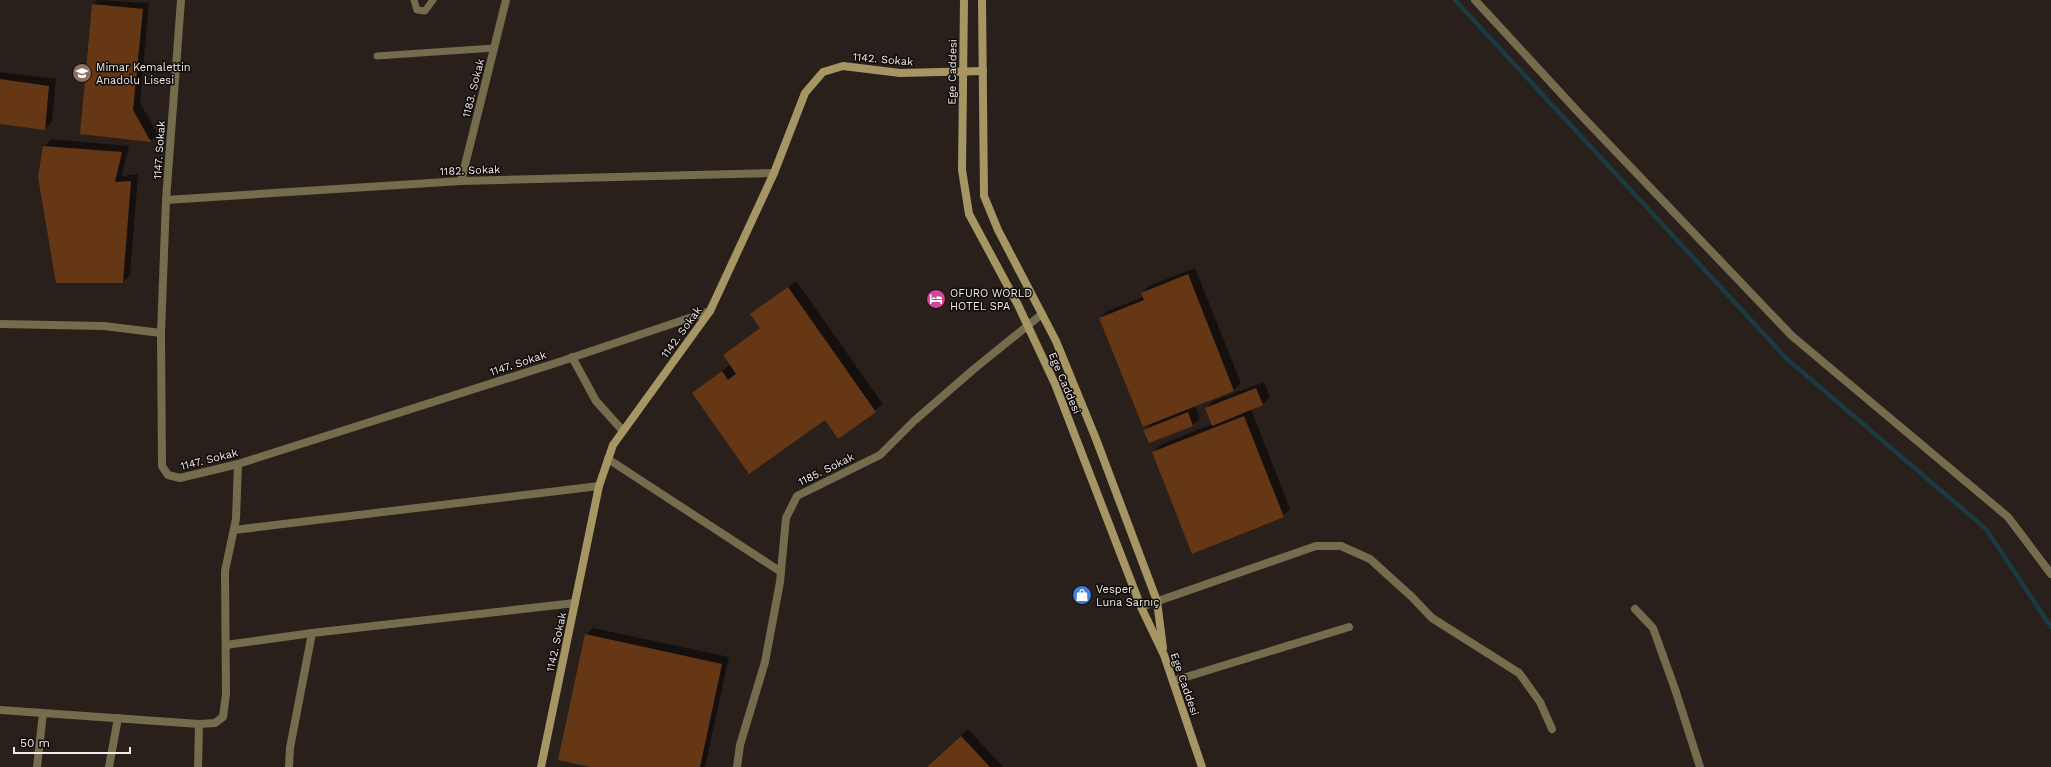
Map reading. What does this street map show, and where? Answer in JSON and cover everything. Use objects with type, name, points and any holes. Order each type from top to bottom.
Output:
[{"type":"street","name":"1147. Sokak","points":[[181,0],[166,200],[161,333],[162,466],[168,475],[180,478],[238,464],[572,357],[710,311]]},
{"type":"street","name":"1183. Sokak","points":[[461,181],[506,0]]},
{"type":"street","name":"Ege Caddesi","points":[[964,0],[962,170],[969,214],[1028,326],[1055,384],[1141,607],[1164,655],[1202,767]]},
{"type":"street","points":[[982,0],[984,196],[998,230],[1056,341],[1096,439],[1157,601],[1164,655]]},
{"type":"street","points":[[1475,0],[1579,113],[1792,336],[2008,517],[2051,574]]},
{"type":"street","name":"1142. Sokak","points":[[541,767],[599,486],[613,445],[710,311],[774,173],[805,93],[823,72],[843,66],[900,73],[983,71]]},
{"type":"street","name":"1182. Sokak","points":[[166,200],[461,181],[774,173]]},
{"type":"street","name":"1185. Sokak","points":[[737,767],[740,745],[765,662],[781,572],[786,518],[797,496],[880,455],[914,421],[974,369],[1042,314]]},
{"type":"street","points":[[0,324],[104,326],[161,333]]},
{"type":"street","points":[[572,357],[596,401],[623,431]]},
{"type":"street","points":[[608,459],[781,572]]},
{"type":"street","points":[[0,710],[199,724],[215,723],[223,717],[226,694],[225,571],[236,519],[238,464]]},
{"type":"street","points":[[234,530],[599,486]]},
{"type":"street","points":[[1141,607],[1316,546],[1341,546],[1370,559],[1412,597],[1432,618],[1519,673],[1540,702],[1552,729]]},
{"type":"street","points":[[226,645],[312,633],[575,603]]},
{"type":"street","points":[[1635,609],[1653,628],[1675,689],[1700,767]]},
{"type":"street","points":[[1173,681],[1349,627]]},
{"type":"street","points":[[290,767],[290,748],[312,633]]},
{"type":"street","points":[[37,767],[43,713]]},
{"type":"street","points":[[109,767],[118,718]]},
{"type":"street","points":[[198,767],[199,724]]},
{"type":"lane","points":[[414,0],[417,10],[425,11],[433,0]]},
{"type":"lane","points":[[377,56],[494,48]]},
{"type":"building","name":"Mimar Kemalettin Anadolu Lisesi","points":[[92,4],[143,9],[133,110],[151,142],[80,134]]},
{"type":"building","points":[[0,79],[49,86],[45,130],[0,124]]},
{"type":"building","points":[[43,146],[122,152],[115,182],[131,181],[123,283],[56,283],[38,177]]},
{"type":"building","points":[[1188,274],[1234,391],[1143,427],[1099,318],[1144,300],[1141,293]]},
{"type":"building","points":[[788,287],[876,412],[838,439],[825,420],[749,474],[692,393],[722,371],[728,380],[736,374],[723,355],[760,328],[750,314]]},
{"type":"building","points":[[1256,388],[1263,405],[1212,426],[1205,408]]},
{"type":"building","points":[[1188,412],[1193,426],[1149,443],[1143,430]]},
{"type":"building","points":[[1244,416],[1284,517],[1192,554],[1152,452]]},
{"type":"building","points":[[585,634],[722,664],[700,767],[591,767],[558,760]]},
{"type":"building","points":[[961,736],[990,767],[927,767]]},
{"type":"waterway","points":[[1455,0],[1787,359],[1986,529],[2051,627]]},
{"type":"place","name":"Mimar Kemalettin Anadolu Lisesi","points":[[82,73]]},
{"type":"place","name":"OFURO WORLD HOTEL SPA","points":[[936,299]]},
{"type":"place","name":"Vesper Luna Sarnıç","points":[[1082,595]]}]
